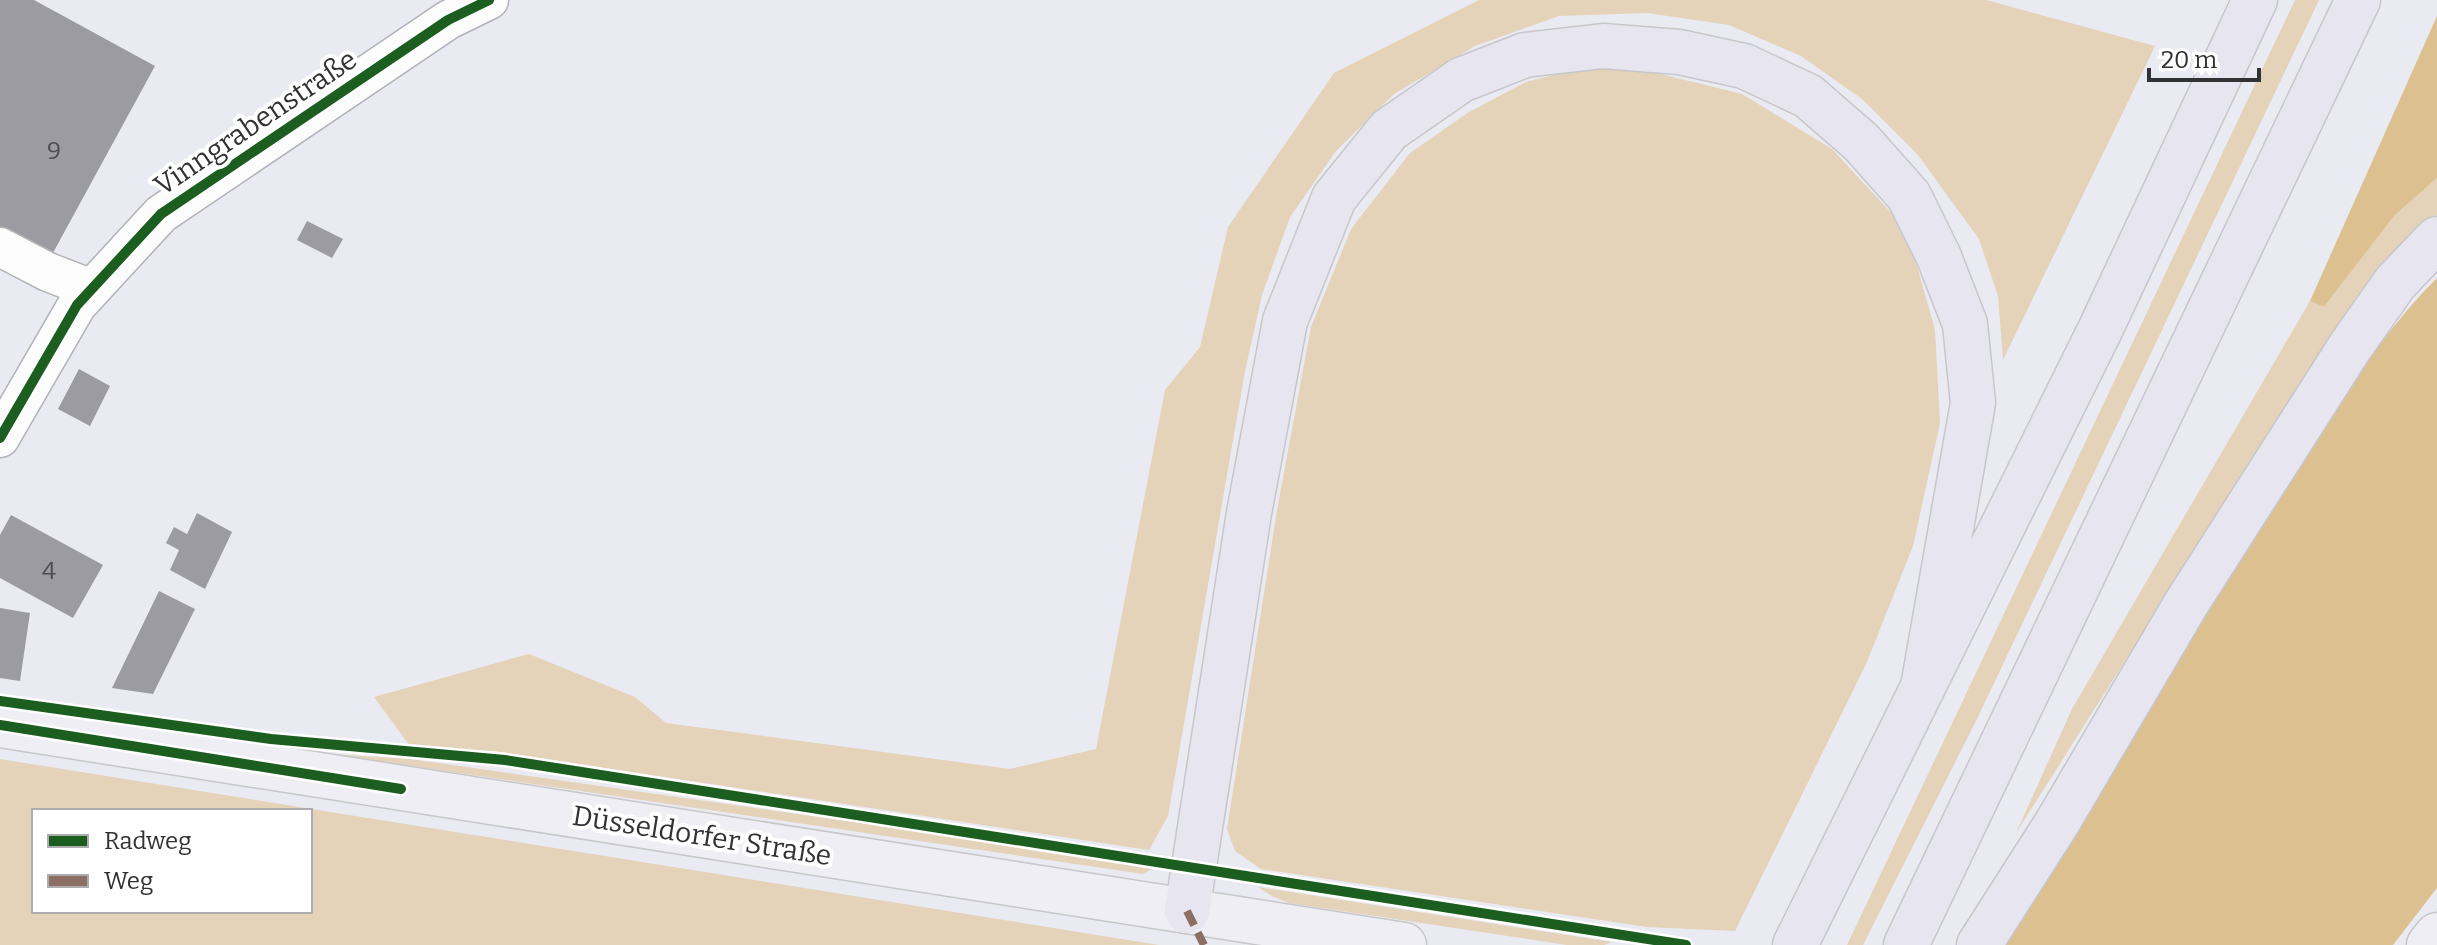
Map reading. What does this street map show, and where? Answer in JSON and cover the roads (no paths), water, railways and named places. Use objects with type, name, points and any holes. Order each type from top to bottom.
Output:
[{"type":"highway","points":[[1795,945],[2100,330],[2255,0]]},
{"type":"highway","points":[[1906,945],[2358,0]]},
{"type":"highway","points":[[1187,911],[1249,513],[1285,321],[1334,198],[1389,130],[1461,80],[1525,55],[1603,46],[1679,52],[1744,66],[1808,96],[1861,142],[1909,196],[1939,257],[1965,324],[1973,403],[1923,687]]},
{"type":"highway","points":[[1979,945],[2057,823],[2194,591],[2350,347],[2395,283],[2437,239]]},
{"type":"main road","name":"Düsseldorfer Straße","points":[[0,725],[1404,945]]},
{"type":"main road","points":[[2429,945],[2437,935]]},
{"type":"street","name":"Vinngrabenstraße","points":[[0,438],[77,305],[161,214],[448,20],[489,0]]},
{"type":"street","points":[[0,247],[48,272],[92,289]]}]
